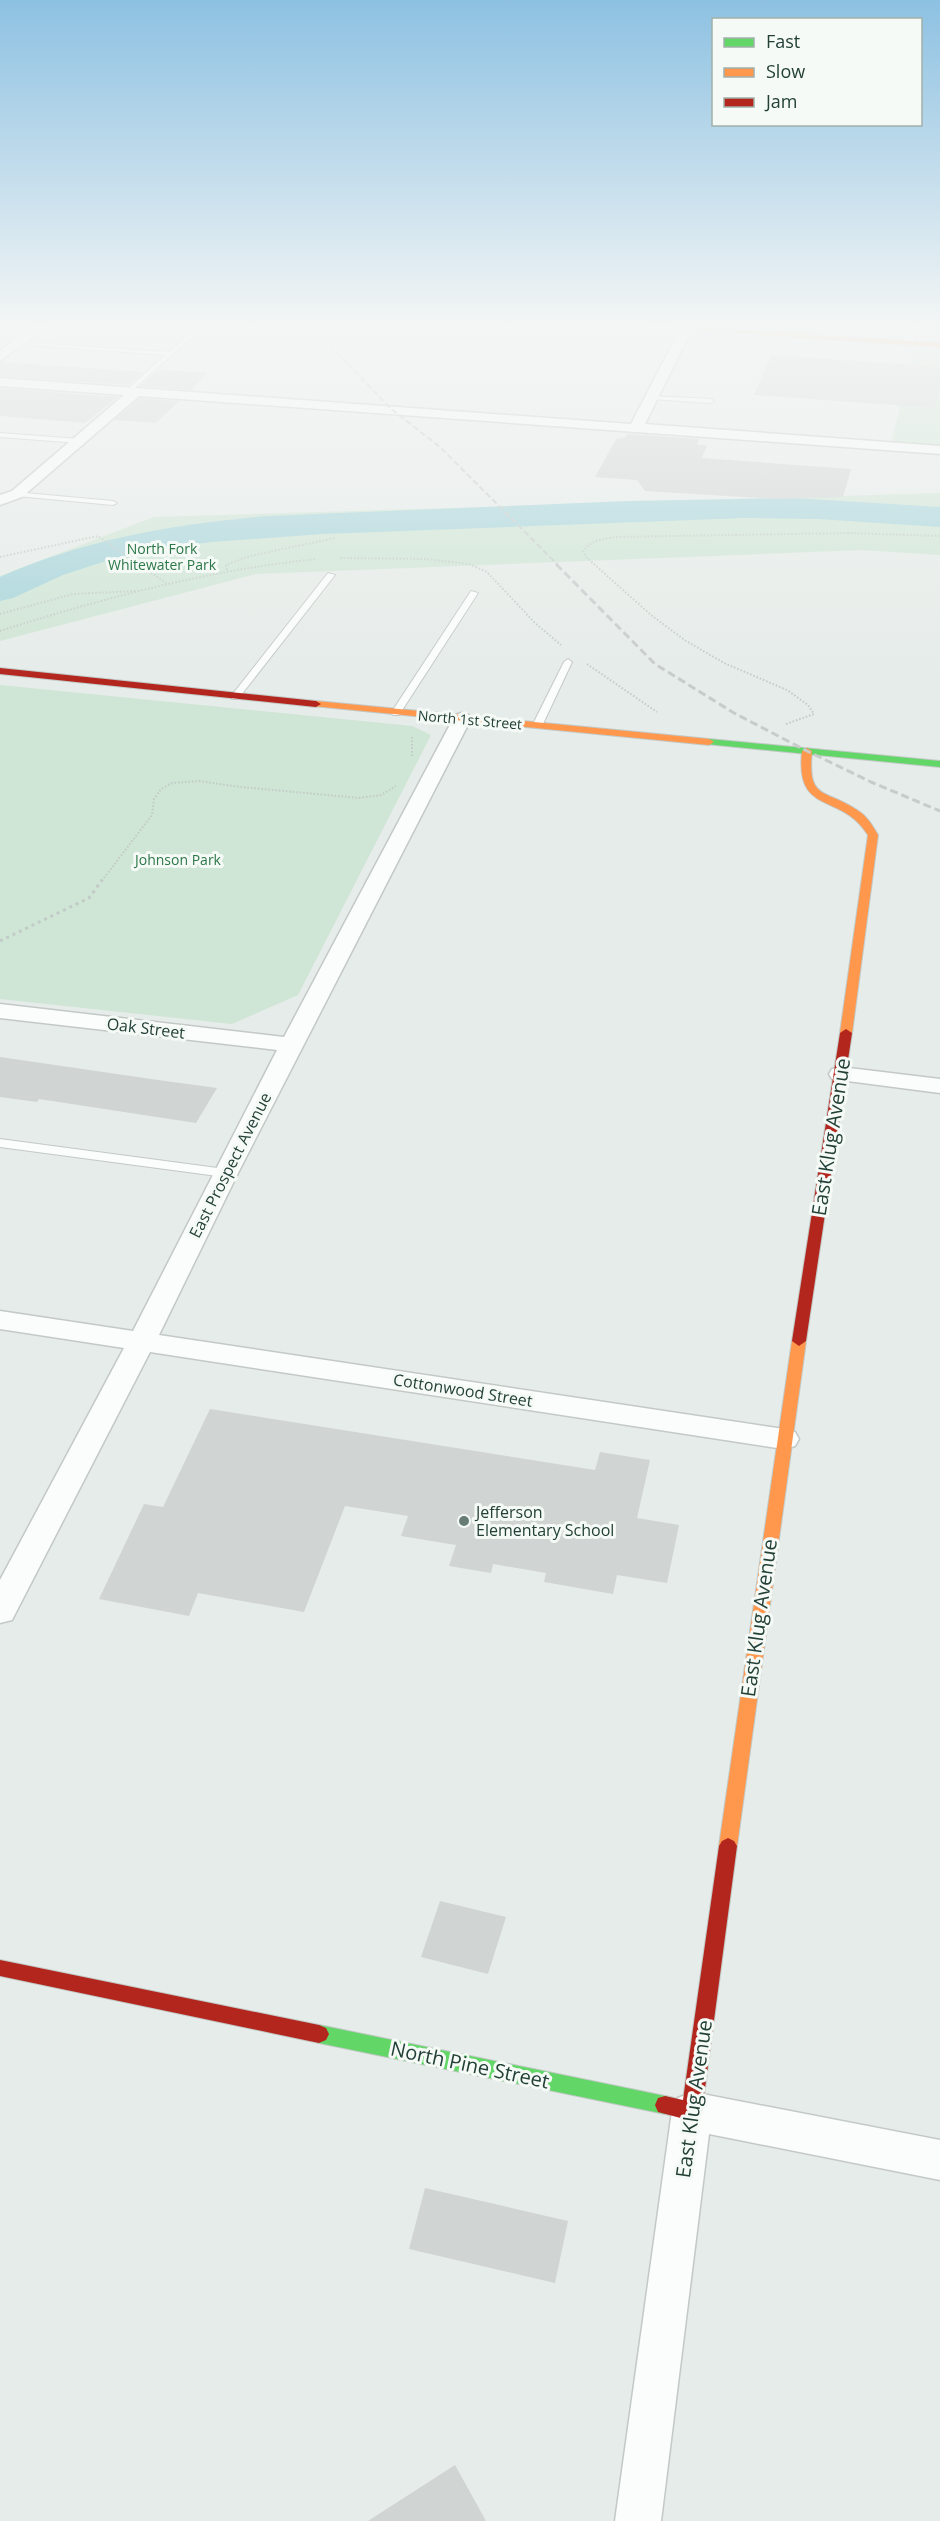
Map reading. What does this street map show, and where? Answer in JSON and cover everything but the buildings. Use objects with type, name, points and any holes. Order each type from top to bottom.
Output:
[{"type":"street","points":[[0,500],[17,494],[77,443]]},
{"type":"street","points":[[838,443],[940,450]]},
{"type":"street","name":"North 1st Street","points":[[0,671],[235,697],[940,764]]},
{"type":"street","name":"East Prospect Avenue","points":[[3,1597],[142,1340],[225,1173],[462,719]]},
{"type":"street","name":"East Klug Avenue","points":[[638,2521],[784,1439],[841,1074],[873,835],[867,822],[855,812],[820,796],[807,786],[803,771],[807,752]]},
{"type":"street","name":"Oak Street","points":[[0,1011],[291,1045]]},
{"type":"street","points":[[841,1074],[940,1086]]},
{"type":"street","name":"Cottonwood Street","points":[[0,1320],[784,1439]]},
{"type":"street","name":"North Pine Street","points":[[0,1968],[940,2160]]},
{"type":"lane","points":[[17,494],[113,503]]},
{"type":"lane","points":[[235,697],[331,575]]},
{"type":"lane","points":[[396,712],[474,593]]},
{"type":"lane","points":[[537,726],[568,662]]},
{"type":"lane","points":[[0,1143],[225,1173]]},
{"type":"path","points":[[782,725],[814,714],[810,706],[780,686],[722,662],[672,632],[586,557],[583,551],[586,546],[615,537],[847,533],[940,536]]},
{"type":"path","points":[[0,557],[98,536],[166,584]]},
{"type":"path","points":[[227,570],[226,565],[250,556],[335,538]]},
{"type":"path","points":[[331,558],[425,559],[469,564],[487,572],[535,623],[564,648]]},
{"type":"path","points":[[0,631],[166,584],[227,570],[321,559]]},
{"type":"path","points":[[0,614],[73,594],[140,591]]},
{"type":"path","points":[[579,659],[663,716]]},
{"type":"path","points":[[410,761],[414,749],[411,733]]},
{"type":"path","points":[[0,941],[89,898],[152,815],[152,801],[159,790],[166,786],[182,781],[202,780],[238,787],[369,797],[392,790],[400,778]]},
{"type":"green space","points":[[940,443],[940,447],[891,444]]},
{"type":"green space","name":"North Fork Whitewater Park","points":[[940,493],[940,555],[862,550],[256,574],[0,641],[0,576],[154,517]]},
{"type":"green space","name":"Johnson Park","points":[[0,685],[412,726],[431,735],[298,995],[232,1024],[0,999]]},
{"type":"waterway","points":[[0,590],[51,567],[103,551],[157,539],[212,531],[323,524],[744,508],[818,509],[940,517]]},
{"type":"railway","points":[[434,443],[558,565]]},
{"type":"railway","points":[[556,564],[655,664],[734,713],[807,751],[871,782],[940,811]]},
{"type":"traffic: fast","points":[[709,742],[940,764]]},
{"type":"traffic: fast","points":[[319,2034],[665,2105]]},
{"type":"traffic: slow","points":[[316,704],[709,742]]},
{"type":"traffic: slow","points":[[807,751],[805,771],[808,785],[817,794],[853,812],[864,821],[873,835],[846,1033]]},
{"type":"traffic: slow","points":[[728,1846],[799,1341]]},
{"type":"traffic: jam","points":[[0,671],[316,704]]},
{"type":"traffic: jam","points":[[799,1341],[846,1033]]},
{"type":"traffic: jam","points":[[665,2105],[692,2111],[728,1846]]},
{"type":"traffic: jam","points":[[0,1968],[319,2034]]},
{"type":"place","name":"Jefferson Elementary School","points":[[464,1521]]}]
